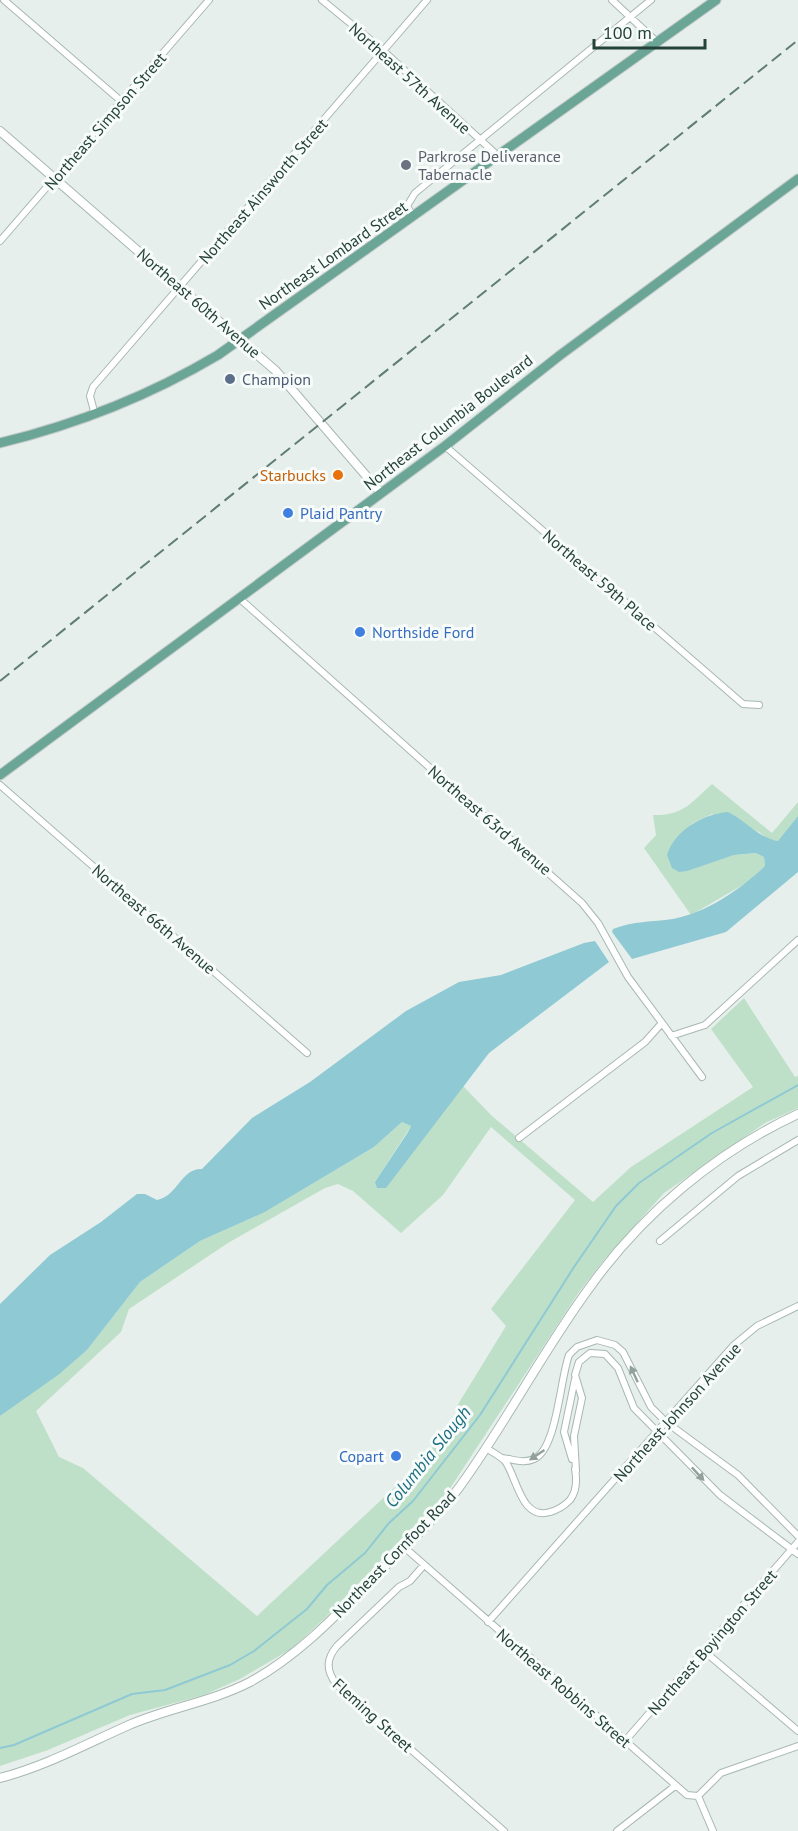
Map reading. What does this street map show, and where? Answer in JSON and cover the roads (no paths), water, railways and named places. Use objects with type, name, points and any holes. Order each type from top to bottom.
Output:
[{"type":"main road","name":"Northeast Lombard Street","points":[[0,443],[95,416],[160,388],[241,339],[716,0]]},
{"type":"main road","name":"Northeast Columbia Boulevard","points":[[0,774],[445,446],[568,349],[798,179]]},
{"type":"street","points":[[4,0],[122,101]]},
{"type":"street","name":"Northeast Simpson Street","points":[[0,241],[209,0]]},
{"type":"street","name":"Northeast 57th Avenue","points":[[322,0],[383,51],[498,156]]},
{"type":"street","name":"Northeast Ainsworth Street","points":[[95,416],[90,396],[93,387],[427,0]]},
{"type":"street","points":[[612,0],[657,42]]},
{"type":"street","points":[[413,216],[407,206],[411,198],[651,0]]},
{"type":"street","name":"Northeast 60th Avenue","points":[[0,131],[241,339],[293,388],[381,493]]},
{"type":"street","name":"Northeast 59th Place","points":[[445,446],[742,704],[759,705]]},
{"type":"street","name":"Northeast 63rd Avenue","points":[[239,598],[582,903],[598,923],[628,977],[702,1077]]},
{"type":"street","name":"Northeast 66th Avenue","points":[[0,785],[307,1053]]},
{"type":"street","points":[[670,1036],[705,1025],[798,940]]},
{"type":"street","points":[[519,1138],[641,1045],[662,1023]]},
{"type":"street","name":"Northeast Cornfoot Road","points":[[0,1778],[58,1759],[143,1719],[213,1698],[250,1681],[307,1643],[456,1492],[589,1288],[637,1230],[673,1196],[727,1154],[798,1114]]},
{"type":"street","points":[[660,1241],[738,1176],[798,1140]]},
{"type":"street","name":"Northeast Johnson Avenue","points":[[488,1622],[734,1345],[757,1326],[798,1305]]},
{"type":"street","points":[[486,1448],[502,1458],[523,1462],[533,1460],[547,1448],[568,1355],[577,1347],[597,1340],[615,1345],[623,1352],[643,1396],[666,1422],[738,1475],[798,1536]]},
{"type":"street","points":[[576,1471],[564,1432],[575,1375],[583,1357],[590,1353],[605,1354],[618,1368],[634,1408],[720,1496],[798,1554]]},
{"type":"street","points":[[502,1458],[512,1472],[525,1503],[539,1512],[547,1513],[566,1504],[573,1497],[577,1485],[574,1436],[582,1398],[575,1375]]},
{"type":"street","name":"Northeast Boyington Street","points":[[625,1741],[798,1542]]},
{"type":"street","name":"Northeast Robbins Street","points":[[404,1547],[675,1786],[687,1796],[698,1796]]},
{"type":"street","name":"Fleming Street","points":[[423,1565],[410,1581],[399,1587],[337,1646],[331,1653],[328,1669],[336,1684],[504,1831]]},
{"type":"street","points":[[704,1651],[798,1731]]},
{"type":"street","points":[[713,1831],[698,1796],[721,1773],[798,1746]]},
{"type":"street","points":[[617,1831],[675,1786]]},
{"type":"water","points":[[728,812],[765,837],[778,841],[798,816],[798,872],[726,932],[632,959],[612,932],[613,929],[635,923],[686,916],[722,899],[765,866],[764,857],[756,853],[734,855],[687,871],[679,872],[672,868],[667,855],[676,838],[683,831],[709,816]]},
{"type":"water","points":[[595,941],[609,962],[489,1053],[386,1188],[377,1188],[375,1182],[411,1126],[402,1122],[374,1147],[265,1212],[200,1241],[140,1282],[87,1350],[58,1375],[0,1416],[0,1304],[50,1255],[101,1222],[137,1194],[145,1194],[157,1200],[170,1193],[189,1173],[202,1169],[252,1118],[310,1082],[406,1011],[459,982],[501,975],[584,943]]},
{"type":"waterway","name":"Columbia Slough","points":[[0,1748],[14,1745],[132,1694],[165,1690],[230,1665],[254,1651],[307,1609],[327,1585],[365,1553],[389,1523],[413,1501],[480,1415],[574,1267],[616,1206],[639,1183],[712,1133],[798,1085]]},
{"type":"railway","points":[[0,681],[798,40]]},
{"type":"place","name":"Parkrose Deliverance Tabernacle","points":[[406,165]]},
{"type":"place","name":"Champion","points":[[230,379]]},
{"type":"place","name":"Starbucks","points":[[338,475]]},
{"type":"place","name":"Plaid Pantry","points":[[288,513]]},
{"type":"place","name":"Northside Ford","points":[[360,632]]},
{"type":"place","name":"Copart","points":[[396,1456]]}]
